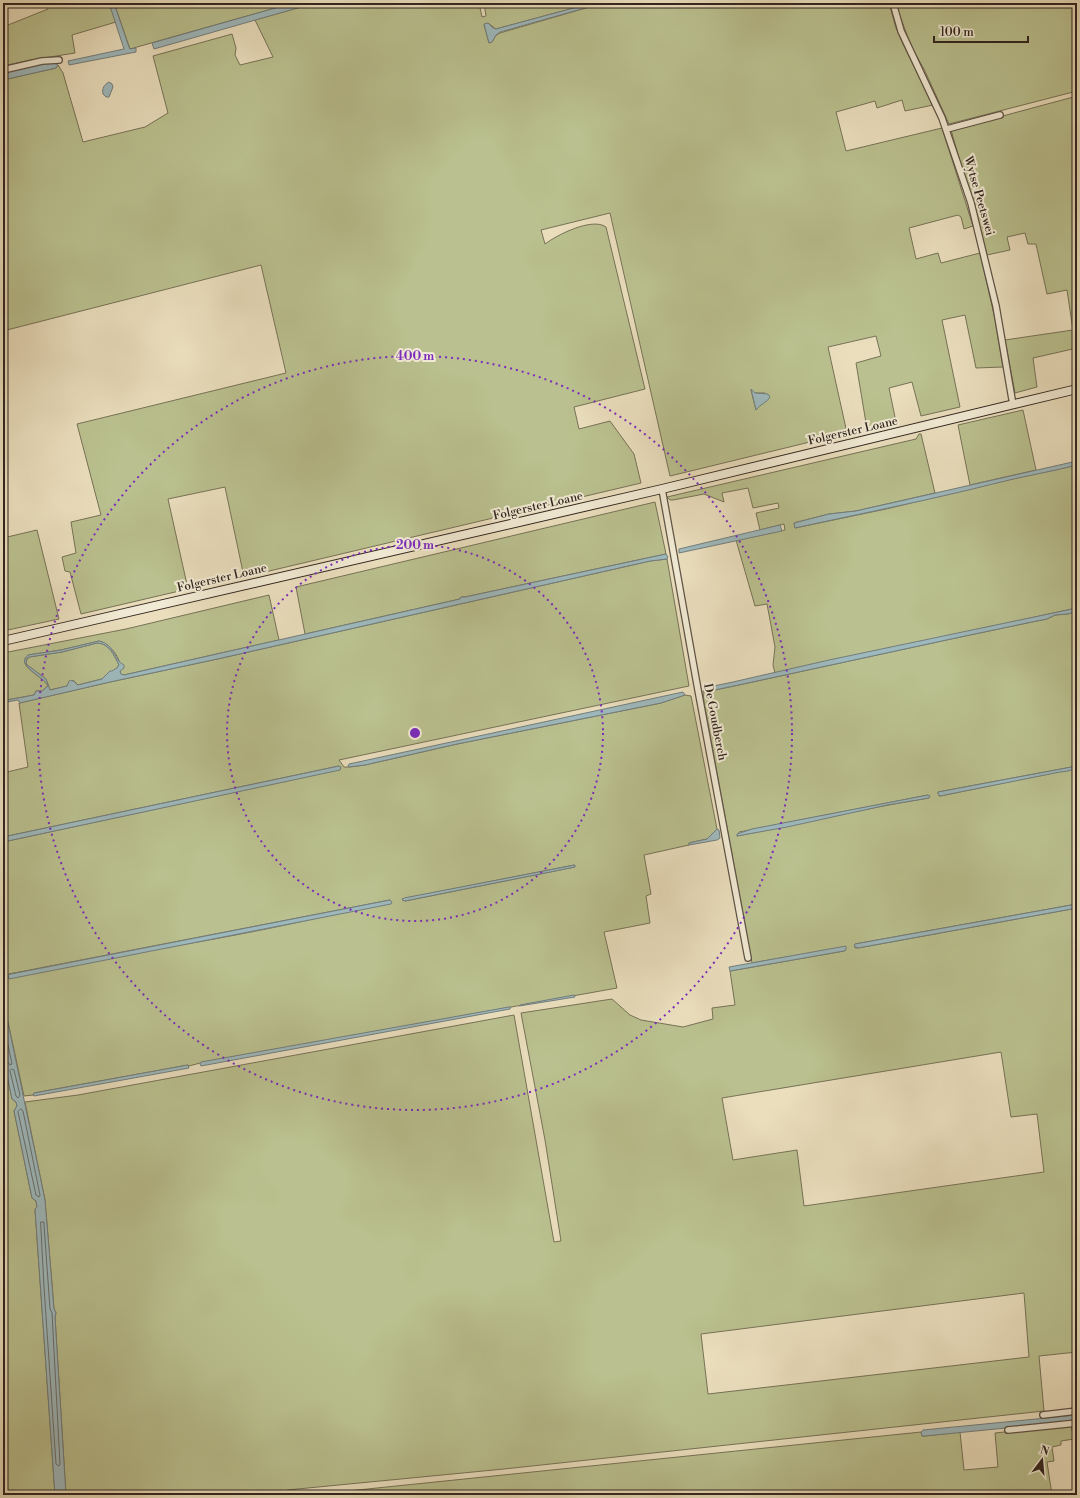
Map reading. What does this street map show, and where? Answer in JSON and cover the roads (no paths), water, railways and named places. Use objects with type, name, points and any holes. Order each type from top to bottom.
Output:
[{"type":"main road","name":"Folgerster Loane","points":[[3,641],[662,489],[1077,390]]},
{"type":"street","name":"Wytse Peetswei","points":[[893,3],[901,31],[947,129],[971,203],[996,306],[1013,405]]},
{"type":"street","points":[[3,70],[42,61],[59,60]]},
{"type":"street","points":[[947,129],[1000,115]]},
{"type":"street","name":"De Goudberch","points":[[662,489],[748,958]]},
{"type":"street","points":[[1043,1415],[1077,1412]]},
{"type":"street","points":[[1008,1430],[1077,1423]]},
{"type":"water","points":[[109,3],[114,3],[129,47],[130,49],[136,48],[136,52],[69,65],[68,61],[124,49]]},
{"type":"water","points":[[293,3],[315,3],[154,49],[152,43]]},
{"type":"water","points":[[592,3],[603,3],[500,32],[496,35],[492,42],[489,43],[484,24],[488,23],[496,29]]},
{"type":"water","points":[[44,63],[54,63],[58,65],[56,68],[3,80],[3,73]]},
{"type":"water","points":[[109,82],[113,87],[109,97],[106,97],[103,94],[103,88]]},
{"type":"water","points":[[751,389],[755,393],[768,394],[770,397],[756,410]]},
{"type":"water","points":[[1077,461],[1077,465],[922,501],[795,528],[794,523],[829,514],[856,511]]},
{"type":"water","points":[[780,525],[782,531],[679,553],[679,549]]},
{"type":"water","points":[[666,554],[668,557],[667,559],[650,561],[20,703],[18,700],[7,702],[7,700],[34,695],[36,691],[42,691],[48,686],[28,667],[25,663],[25,659],[28,655],[61,650],[99,641],[108,645],[118,660],[124,665],[124,668],[120,671],[121,674],[124,675],[465,597]],"holes":[[[97,643],[105,645],[111,650],[119,665],[102,679],[78,685],[73,681],[69,681],[67,686],[50,690],[46,679],[26,664],[27,658],[29,657],[62,652]]]},
{"type":"water","points":[[1077,608],[1077,611],[1068,614],[1055,615],[1047,619],[734,686],[705,692],[703,691],[704,688],[829,660]]},
{"type":"water","points":[[683,692],[685,695],[661,703],[457,744],[365,765],[348,766],[349,764]]},
{"type":"water","points":[[339,766],[341,767],[340,770],[3,842],[3,837]]},
{"type":"water","points":[[1077,766],[1077,768],[1068,771],[940,796],[938,794],[938,792]]},
{"type":"water","points":[[928,795],[930,796],[929,798],[887,805],[787,827],[737,836],[737,834],[752,829]]},
{"type":"water","points":[[717,829],[719,830],[720,838],[717,840],[689,845],[689,843],[707,839]]},
{"type":"water","points":[[575,865],[575,867],[405,901],[402,900],[404,898]]},
{"type":"water","points":[[390,900],[392,902],[391,904],[9,979],[8,975],[11,974]]},
{"type":"water","points":[[1077,904],[1077,908],[858,948],[854,946],[855,944]]},
{"type":"water","points":[[846,946],[846,950],[844,951],[730,971],[729,967]]},
{"type":"water","points":[[574,995],[575,997],[519,1006],[520,1005]]},
{"type":"water","points":[[3,999],[45,1200],[54,1309],[56,1313],[55,1317],[66,1495],[55,1495],[35,1209],[37,1207],[36,1201],[32,1198],[14,1111],[17,1106],[16,1102],[12,1099],[3,1056]]},
{"type":"water","points":[[511,1007],[510,1009],[201,1066],[200,1064],[201,1062]]},
{"type":"water","points":[[188,1065],[189,1068],[33,1095],[34,1093]]},
{"type":"water","points":[[1077,1415],[1077,1421],[925,1436],[922,1436],[921,1432],[923,1430]]}]
